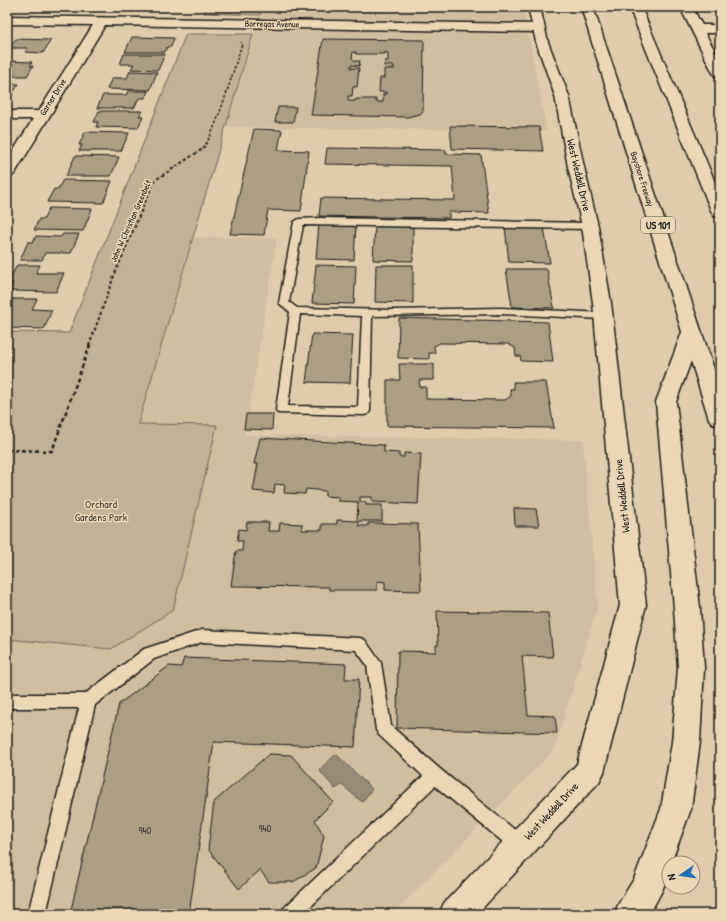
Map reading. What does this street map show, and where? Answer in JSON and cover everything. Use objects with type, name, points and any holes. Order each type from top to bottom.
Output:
[{"type":"main road","name":"Bayshore Freeway","points":[[586,7],[720,419]]},
{"type":"main road","points":[[634,7],[720,213]]},
{"type":"main road","points":[[686,7],[720,73]]},
{"type":"main road","name":"Borregas Avenue","points":[[7,20],[101,22],[536,18]]},
{"type":"main road","name":"West Weddell Drive","points":[[455,914],[589,772],[633,605],[604,316],[590,226],[576,167],[562,96],[536,18]]},
{"type":"main road","name":"Garner Drive","points":[[7,173],[101,22]]},
{"type":"main road","points":[[698,29],[720,30]]},
{"type":"main road","points":[[7,115],[42,115]]},
{"type":"main road","points":[[630,914],[646,889],[676,809],[686,742],[691,668],[690,646],[666,402],[692,332]]},
{"type":"lane","points":[[590,226],[321,221],[299,222],[284,303],[295,312],[367,313],[502,311],[604,316]]},
{"type":"lane","points":[[295,312],[282,410],[364,411],[367,313]]},
{"type":"lane","points":[[7,701],[88,701],[149,654],[202,636],[360,644],[374,663],[384,730],[435,776],[520,845]]},
{"type":"lane","points":[[37,914],[88,701]]},
{"type":"lane","points":[[290,914],[435,776]]},
{"type":"path","name":"John W Christian Greenbelt","points":[[7,450],[52,451],[114,276],[154,181],[203,149],[211,135],[242,44],[239,40]]},
{"type":"shaded area","points":[[262,7],[523,7],[547,131],[226,127]]},
{"type":"shaded area","points":[[194,237],[277,238],[245,435],[583,440],[598,605],[554,750],[393,914],[7,914],[7,639],[111,649],[216,425],[138,424]]},
{"type":"shaded area","points":[[336,754],[372,789],[362,802],[342,785],[335,789],[319,770]]},
{"type":"green space","points":[[206,7],[262,7],[260,15],[204,13]]},
{"type":"green space","name":"Orchard Gardens Park","points":[[186,34],[253,34],[138,424],[217,425],[173,610],[111,649],[7,639],[7,332],[69,333]]},
{"type":"building","points":[[412,7],[498,8],[493,10],[412,9]]},
{"type":"building","points":[[132,37],[174,38],[171,47],[167,47],[165,52],[125,52]]},
{"type":"building","points":[[16,39],[51,40],[43,53],[25,52],[28,48],[9,48]]},
{"type":"building","points":[[323,39],[424,40],[423,111],[420,114],[407,117],[311,115]],"holes":[[[353,52],[356,52],[356,54],[388,53],[388,61],[385,61],[384,66],[394,66],[394,69],[384,69],[384,78],[380,78],[379,92],[386,92],[386,94],[383,94],[383,102],[376,102],[376,99],[356,99],[355,101],[348,101],[348,96],[352,96],[353,87],[357,87],[359,68],[351,68],[351,65],[359,66],[360,61],[355,61],[352,58]]]},
{"type":"building","points":[[124,54],[165,54],[158,70],[131,69],[134,64],[120,64]]},
{"type":"building","points":[[7,61],[32,62],[30,66],[33,66],[27,76],[7,76]]},
{"type":"building","points":[[130,71],[157,72],[150,90],[107,89],[112,78],[127,78]]},
{"type":"building","points":[[7,84],[19,84],[8,99],[7,99]]},
{"type":"building","points":[[128,91],[148,91],[145,98],[139,98],[134,108],[97,108],[103,95],[126,95]]},
{"type":"building","points":[[278,107],[296,107],[293,122],[275,122]]},
{"type":"building","points":[[99,111],[142,111],[139,116],[143,116],[138,128],[96,127],[98,122],[94,122]]},
{"type":"building","points":[[450,126],[539,127],[543,151],[452,149]]},
{"type":"building","points":[[254,129],[282,130],[278,150],[309,151],[301,211],[268,210],[264,235],[230,234]]},
{"type":"building","points":[[85,132],[129,133],[121,151],[79,151],[82,145],[79,145]]},
{"type":"building","points":[[327,148],[446,150],[446,154],[481,155],[489,213],[449,212],[449,218],[319,216],[321,198],[455,200],[452,166],[325,164]]},
{"type":"building","points":[[75,156],[119,157],[111,176],[66,176]]},
{"type":"building","points":[[63,180],[112,181],[103,203],[47,202],[54,189],[58,189]]},
{"type":"building","points":[[49,208],[92,209],[83,231],[34,230],[39,219],[44,219]]},
{"type":"building","points":[[319,223],[356,224],[354,260],[316,259]]},
{"type":"building","points":[[375,225],[413,226],[413,261],[373,260]]},
{"type":"building","points":[[505,227],[544,228],[550,263],[509,262]]},
{"type":"building","points":[[63,234],[79,234],[71,253],[45,253],[42,260],[20,260],[28,242],[33,242],[36,236],[61,237]]},
{"type":"building","points":[[17,265],[40,265],[36,273],[64,273],[56,292],[9,291],[13,283],[8,283]]},
{"type":"building","points":[[316,265],[356,266],[354,304],[312,303]]},
{"type":"building","points":[[376,265],[413,265],[413,303],[375,302]]},
{"type":"building","points":[[506,269],[547,269],[554,308],[512,307]]},
{"type":"building","points":[[7,299],[37,299],[32,309],[52,310],[44,329],[7,328]]},
{"type":"building","points":[[399,318],[548,322],[553,362],[521,361],[520,356],[516,356],[515,348],[508,344],[440,343],[434,346],[435,353],[429,353],[429,359],[398,358]]},
{"type":"building","points":[[312,334],[353,335],[350,383],[306,382]]},
{"type":"building","points":[[399,364],[434,364],[434,380],[419,380],[420,387],[426,387],[426,399],[505,400],[511,396],[510,389],[514,389],[513,382],[546,382],[554,428],[387,426],[387,380],[400,380]]},
{"type":"building","points":[[246,414],[273,414],[272,430],[244,429]]},
{"type":"building","points":[[260,438],[384,445],[384,452],[399,453],[399,457],[404,457],[404,453],[421,454],[418,504],[372,502],[372,497],[360,497],[360,502],[366,502],[366,505],[382,505],[382,521],[359,521],[359,526],[368,526],[368,523],[418,524],[421,591],[385,590],[385,582],[377,581],[377,590],[329,590],[329,587],[231,586],[236,551],[242,551],[243,541],[237,541],[239,529],[246,530],[247,522],[269,522],[268,531],[279,531],[280,523],[302,524],[302,530],[322,530],[322,524],[337,524],[337,520],[357,521],[358,502],[338,501],[338,497],[325,496],[325,491],[306,489],[305,494],[284,493],[285,485],[275,484],[274,493],[253,491],[258,464],[254,464]]},
{"type":"building","points":[[514,508],[536,509],[539,526],[515,526]]},
{"type":"building","points":[[437,611],[548,613],[553,657],[522,656],[528,715],[555,716],[557,733],[397,728],[398,651],[436,652],[436,645],[438,645]]},
{"type":"building","points":[[184,658],[346,664],[345,679],[359,679],[355,747],[214,742],[189,914],[70,914],[119,704],[169,666],[181,667]]},
{"type":"building","points":[[269,754],[291,755],[333,802],[315,820],[324,836],[316,868],[293,882],[269,882],[260,870],[239,889],[208,849],[214,802]]}]
